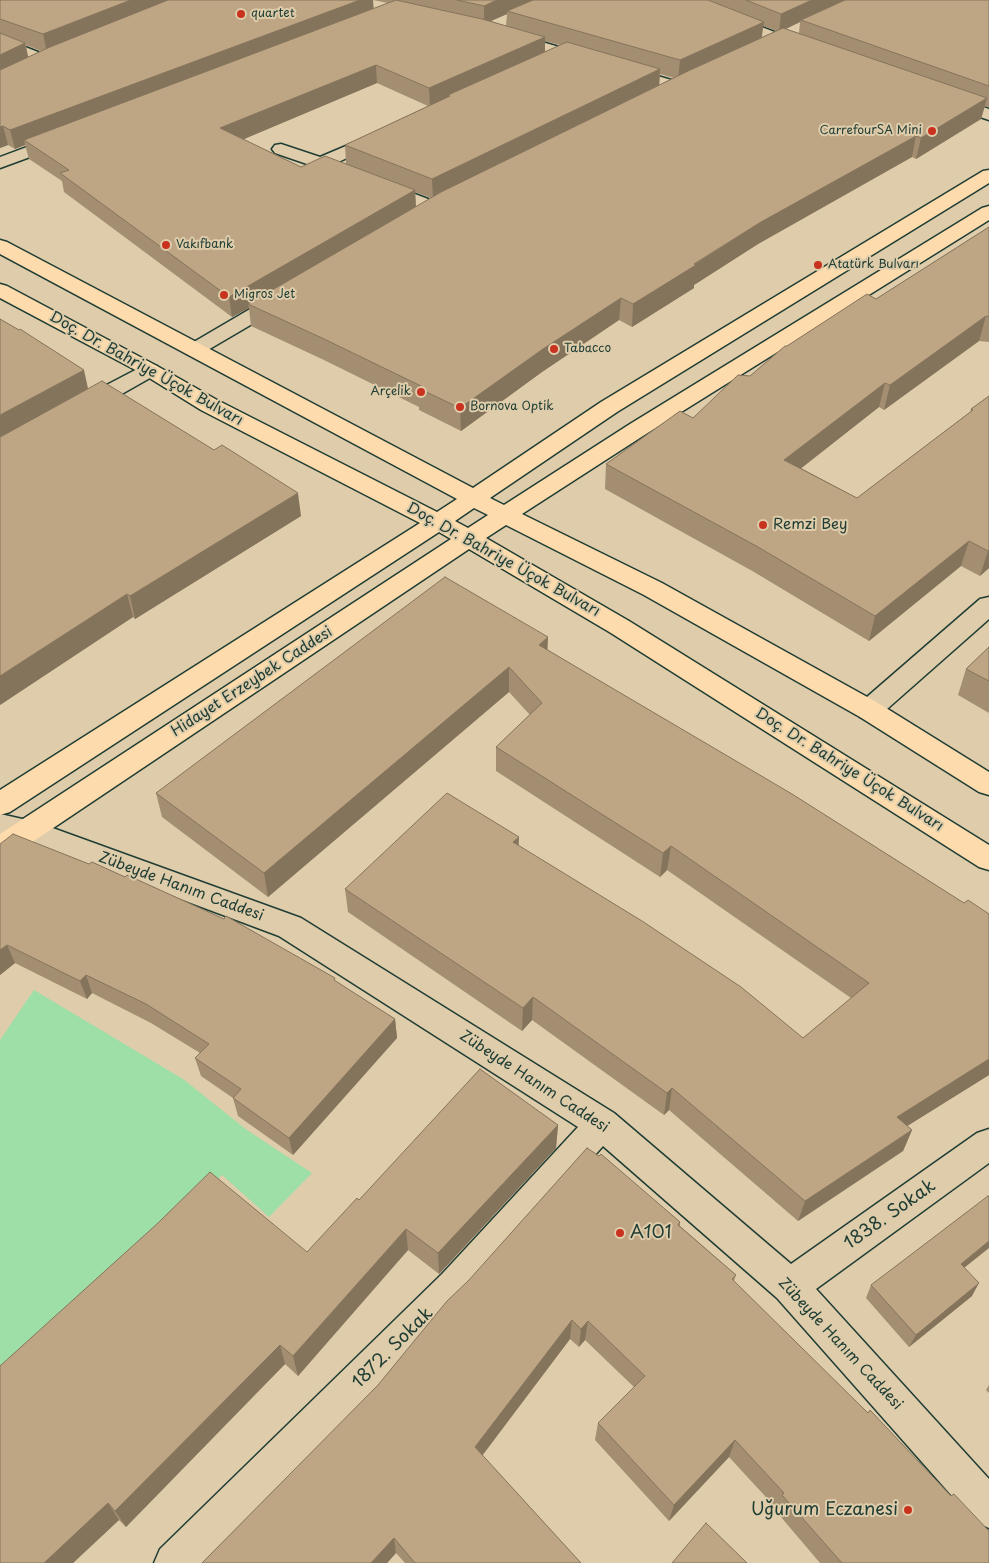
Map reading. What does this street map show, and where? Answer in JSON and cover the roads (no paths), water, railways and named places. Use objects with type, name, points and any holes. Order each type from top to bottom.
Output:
[{"type":"main road","points":[[0,804],[438,522],[609,407],[989,174]]},
{"type":"main road","points":[[505,515],[671,408],[989,212]]},
{"type":"main road","points":[[0,246],[472,498],[653,589],[869,710],[989,785]]},
{"type":"main road","name":"Doç. Dr. Bahriye Üçok Bulvarı","points":[[0,290],[150,370],[209,405],[469,538],[620,627],[989,858]]},
{"type":"main road","name":"Hidayet Erzeybek Caddesi","points":[[0,849],[13,828],[505,515]]},
{"type":"street","points":[[678,0],[816,53]]},
{"type":"street","points":[[498,28],[567,53],[680,87]]},
{"type":"street","points":[[763,48],[806,28]]},
{"type":"street","points":[[0,42],[47,61]]},
{"type":"street","points":[[539,65],[567,53]]},
{"type":"street","points":[[31,69],[65,54]]},
{"type":"street","points":[[653,100],[696,79]]},
{"type":"street","points":[[934,96],[989,115]]},
{"type":"street","points":[[321,162],[394,130]]},
{"type":"street","points":[[0,163],[74,135]]},
{"type":"street","points":[[281,149],[321,162],[434,208]]},
{"type":"street","points":[[417,219],[451,200]]},
{"type":"street","points":[[194,350],[297,290]]},
{"type":"street","points":[[66,416],[150,370]]},
{"type":"street","points":[[869,710],[989,605]]},
{"type":"street","name":"Zübeyde Hanım Caddesi","points":[[13,828],[290,927],[602,1124],[790,1286],[989,1508]]},
{"type":"street","name":"1872. Sokak","points":[[174,1563],[455,1286],[602,1124]]},
{"type":"street","name":"1838. Sokak","points":[[790,1286],[989,1144]]},
{"type":"place","name":"quartet","points":[[241,14]]},
{"type":"place","name":"CarrefourSA Mini","points":[[932,131]]},
{"type":"place","name":"Vakıfbank","points":[[166,245]]},
{"type":"place","name":"Atatürk Bulvarı","points":[[818,265]]},
{"type":"place","name":"Migros Jet","points":[[224,295]]},
{"type":"place","name":"Tabacco","points":[[554,349]]},
{"type":"place","name":"Arçelik","points":[[421,392]]},
{"type":"place","name":"Bornova Optik","points":[[460,407]]},
{"type":"place","name":"Remzi Bey","points":[[763,525]]},
{"type":"place","name":"A101","points":[[620,1233]]},
{"type":"place","name":"Uğurum Eczanesi","points":[[908,1510]]}]
